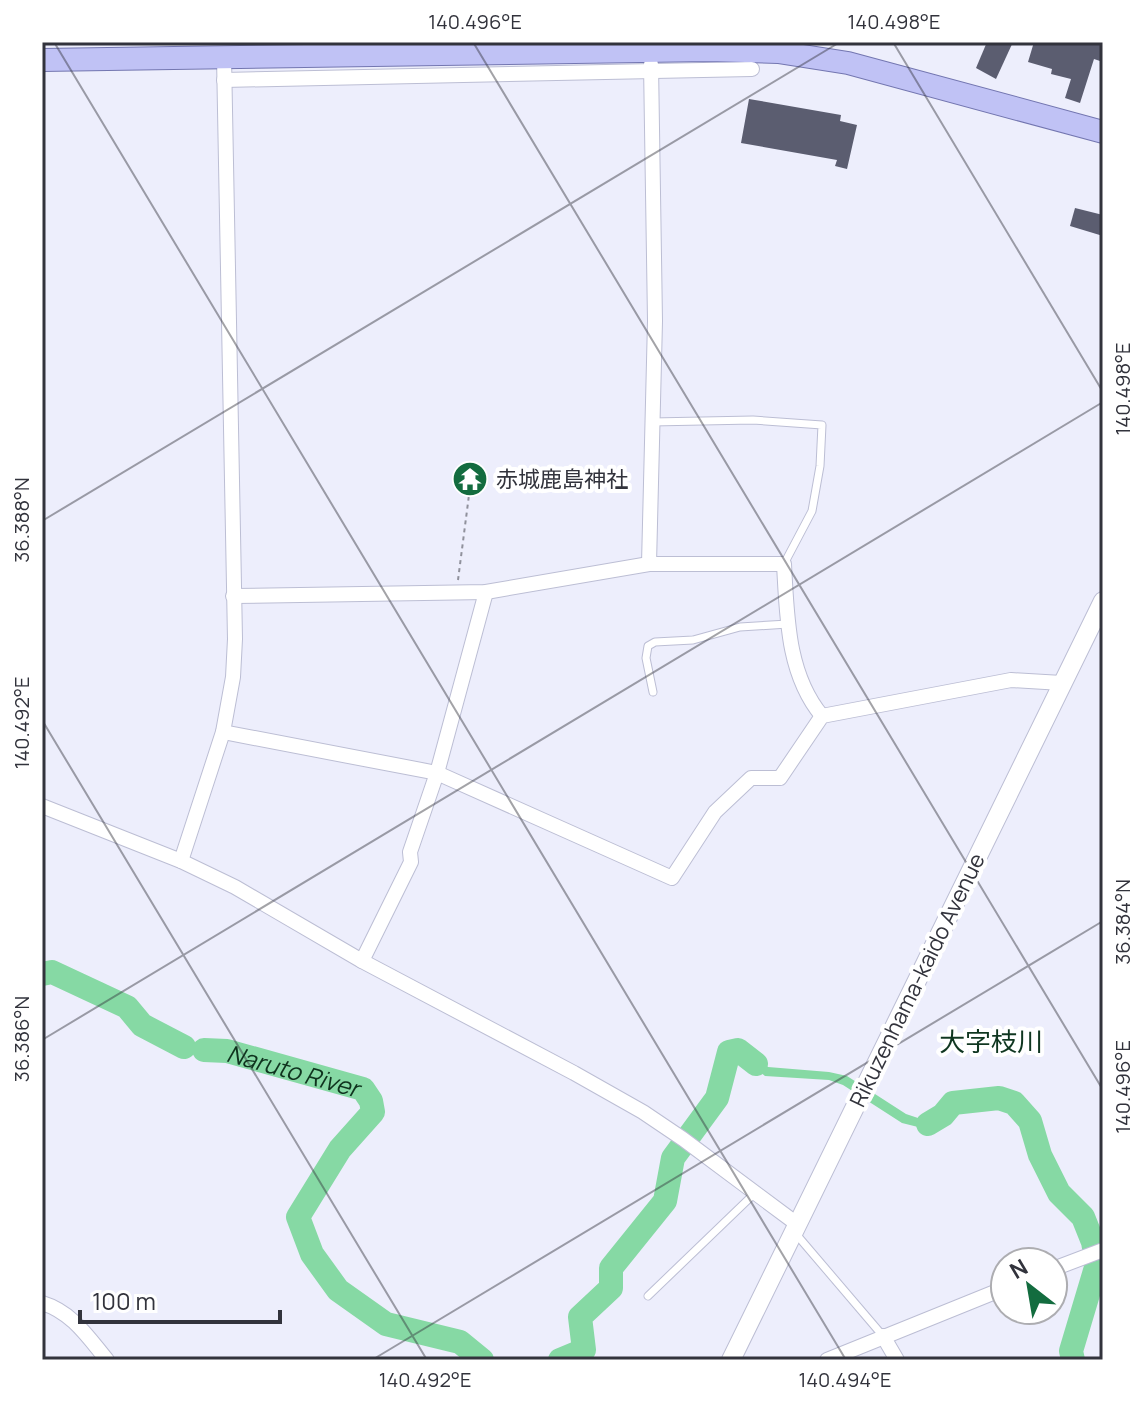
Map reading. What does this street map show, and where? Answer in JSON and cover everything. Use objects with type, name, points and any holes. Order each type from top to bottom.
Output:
[{"type":"main road","points":[[42,60],[224,57],[651,62],[746,51],[818,57],[1103,132]]},
{"type":"main road","name":"Rikuzenhama-kaido Avenue","points":[[731,1360],[1103,601]]},
{"type":"street","points":[[181,861],[223,732],[233,677],[224,57]]},
{"type":"street","points":[[224,80],[651,62],[752,69]]},
{"type":"street","points":[[649,564],[655,306],[651,62]]},
{"type":"street","points":[[233,596],[486,592],[649,564],[784,564],[788,624],[798,678],[809,702],[822,716]]},
{"type":"street","points":[[362,961],[411,862],[410,852],[437,773],[486,592]]},
{"type":"street","points":[[223,732],[437,773],[672,878],[715,812],[751,778],[780,778],[822,716],[1011,680],[1062,683]]},
{"type":"street","points":[[42,806],[181,861],[235,887],[362,961],[574,1073],[643,1112],[687,1142],[755,1193],[795,1228]]},
{"type":"street","points":[[1069,1263],[1103,1250]]},
{"type":"street","points":[[827,1360],[989,1294]]},
{"type":"street","points":[[42,1303],[59,1308],[71,1317],[107,1360]]},
{"type":"street","points":[[883,1336],[897,1360]]},
{"type":"lane","points":[[652,422],[753,420],[822,425],[820,466],[812,511],[784,564]]},
{"type":"lane","points":[[653,692],[646,658],[648,646],[655,642],[693,640],[740,627],[788,624]]},
{"type":"lane","points":[[648,1296],[755,1193]]},
{"type":"lane","points":[[795,1228],[883,1336]]},
{"type":"path","points":[[456,593],[469,495]]},
{"type":"shaded area","points":[[739,1046],[768,1067],[847,1076],[906,1114],[927,1121],[941,1112],[950,1100],[955,1107],[946,1118],[926,1129],[902,1123],[843,1085],[829,1080],[765,1076],[738,1054],[732,1055],[726,1049]]},
{"type":"building","points":[[987,42],[1013,42],[996,79],[976,68]]},
{"type":"building","points":[[1034,42],[1103,42],[1103,62],[1094,59],[1080,103],[1065,98],[1071,79],[1051,74],[1052,69],[1028,62]]},
{"type":"building","points":[[749,99],[841,115],[840,121],[857,125],[847,169],[835,166],[837,160],[741,143]]},
{"type":"building","points":[[1075,208],[1103,215],[1103,236],[1070,226]]},
{"type":"waterway","name":"Naruto River","points":[[42,974],[52,972],[127,1007],[142,1025],[184,1047]]},
{"type":"waterway","name":"Naruto River","points":[[204,1050],[227,1051],[363,1089],[371,1101],[373,1112],[340,1149],[298,1217],[312,1254],[338,1290],[386,1324],[460,1342],[482,1360]]},
{"type":"waterway","name":"Naruto River","points":[[560,1360],[584,1350],[580,1317],[611,1288],[611,1268],[665,1201],[673,1158],[717,1098],[729,1052],[738,1050],[756,1064]]},
{"type":"waterway","name":"Naruto River","points":[[928,1124],[943,1115],[953,1103],[999,1098],[1014,1103],[1030,1121],[1040,1155],[1059,1193],[1083,1217],[1093,1242],[1097,1264],[1071,1351],[1073,1360]]},
{"type":"place","name":"赤城鹿島神社","points":[[470,479]]},
{"type":"district","name":"大字枝川","points":[[991,1041]]}]
